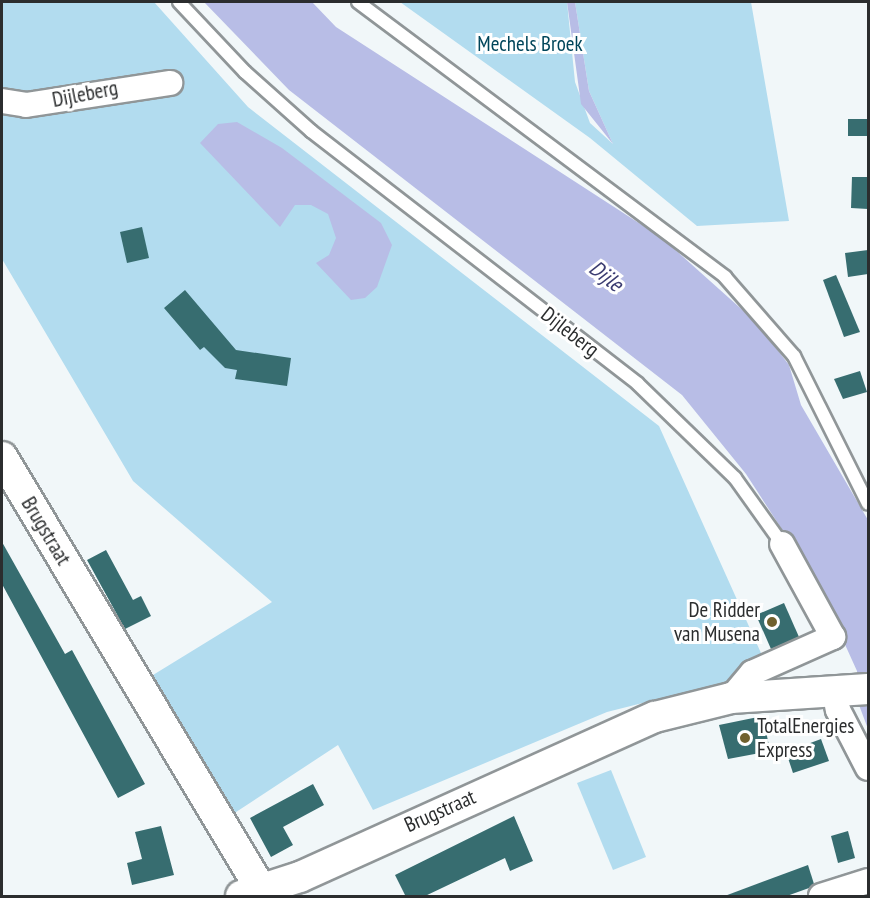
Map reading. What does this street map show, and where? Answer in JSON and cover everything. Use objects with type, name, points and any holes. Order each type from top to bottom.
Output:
[{"type":"street","name":"Dijleberg","points":[[2,101],[26,105],[170,83]]},
{"type":"street","name":"Brugstraat","points":[[2,457],[200,791],[250,895],[655,717],[731,698],[849,690]]},
{"type":"street","name":"Dijleberg","points":[[731,698],[752,673],[833,638],[782,544]]},
{"type":"street","points":[[849,690],[838,710],[868,768]]},
{"type":"street","points":[[821,897],[863,888]]},
{"type":"lane","name":"Dijleberg","points":[[178,2],[244,72],[310,131],[638,384],[735,478],[782,544]]},
{"type":"lane","points":[[358,2],[725,277],[794,356],[868,504]]},
{"type":"green space","points":[[2,2],[154,2],[248,107],[659,426],[769,671],[607,712],[373,810],[338,745],[233,814],[153,675],[272,602],[133,481],[2,259]]},
{"type":"green space","name":"Mechels Broek","points":[[400,2],[567,2],[575,82],[590,123],[613,144],[589,91],[575,2],[751,2],[789,221],[697,226],[590,138]]},
{"type":"green space","points":[[611,770],[646,857],[613,870],[577,783]]},
{"type":"water","name":"Dijle","points":[[204,2],[312,2],[336,27],[662,238],[757,323],[789,365],[801,405],[868,520],[868,729],[859,705],[857,671],[818,585],[746,474],[682,395],[289,90]]},
{"type":"water","points":[[567,2],[575,2],[589,91],[613,144],[581,104]]},
{"type":"water","points":[[237,122],[282,148],[381,223],[392,245],[377,287],[365,298],[351,300],[316,263],[329,255],[336,238],[328,214],[311,205],[295,205],[280,227],[200,143],[218,124]]},
{"type":"building","points":[[848,119],[868,119],[868,136],[848,136]]},
{"type":"building","points":[[852,177],[868,177],[868,209],[851,208]]},
{"type":"building","points":[[142,227],[149,258],[127,263],[120,232]]},
{"type":"building","points":[[868,250],[868,274],[848,277],[845,253]]},
{"type":"building","points":[[836,275],[860,332],[844,337],[823,280]]},
{"type":"building","points":[[185,290],[236,350],[291,358],[287,386],[235,379],[237,370],[225,368],[204,347],[200,350],[164,308]]},
{"type":"building","points":[[860,371],[867,392],[843,399],[834,379]]},
{"type":"building","points":[[2,542],[65,654],[72,650],[145,784],[118,798],[2,584]]},
{"type":"building","points":[[106,550],[133,600],[141,596],[151,616],[125,629],[87,560]]},
{"type":"building","name":"De Ridder van Musena","points":[[784,603],[799,637],[771,649],[756,615]]},
{"type":"building","name":"TotalEnergies Express","points":[[763,716],[770,751],[728,759],[719,725]]},
{"type":"building","points":[[821,739],[829,761],[793,773],[786,752]]},
{"type":"building","points":[[313,784],[324,805],[283,827],[293,845],[271,857],[250,818]]},
{"type":"building","points":[[514,816],[533,861],[510,871],[505,858],[423,897],[406,897],[395,875]]},
{"type":"building","points":[[161,826],[174,875],[132,885],[127,863],[142,859],[135,832]]},
{"type":"building","points":[[848,831],[855,858],[838,863],[831,836]]},
{"type":"building","points":[[808,865],[814,884],[809,888],[784,897],[722,897]]},
{"type":"place","name":"De Ridder van Musena","points":[[772,622]]},
{"type":"place","name":"TotalEnergies Express","points":[[745,738]]}]
